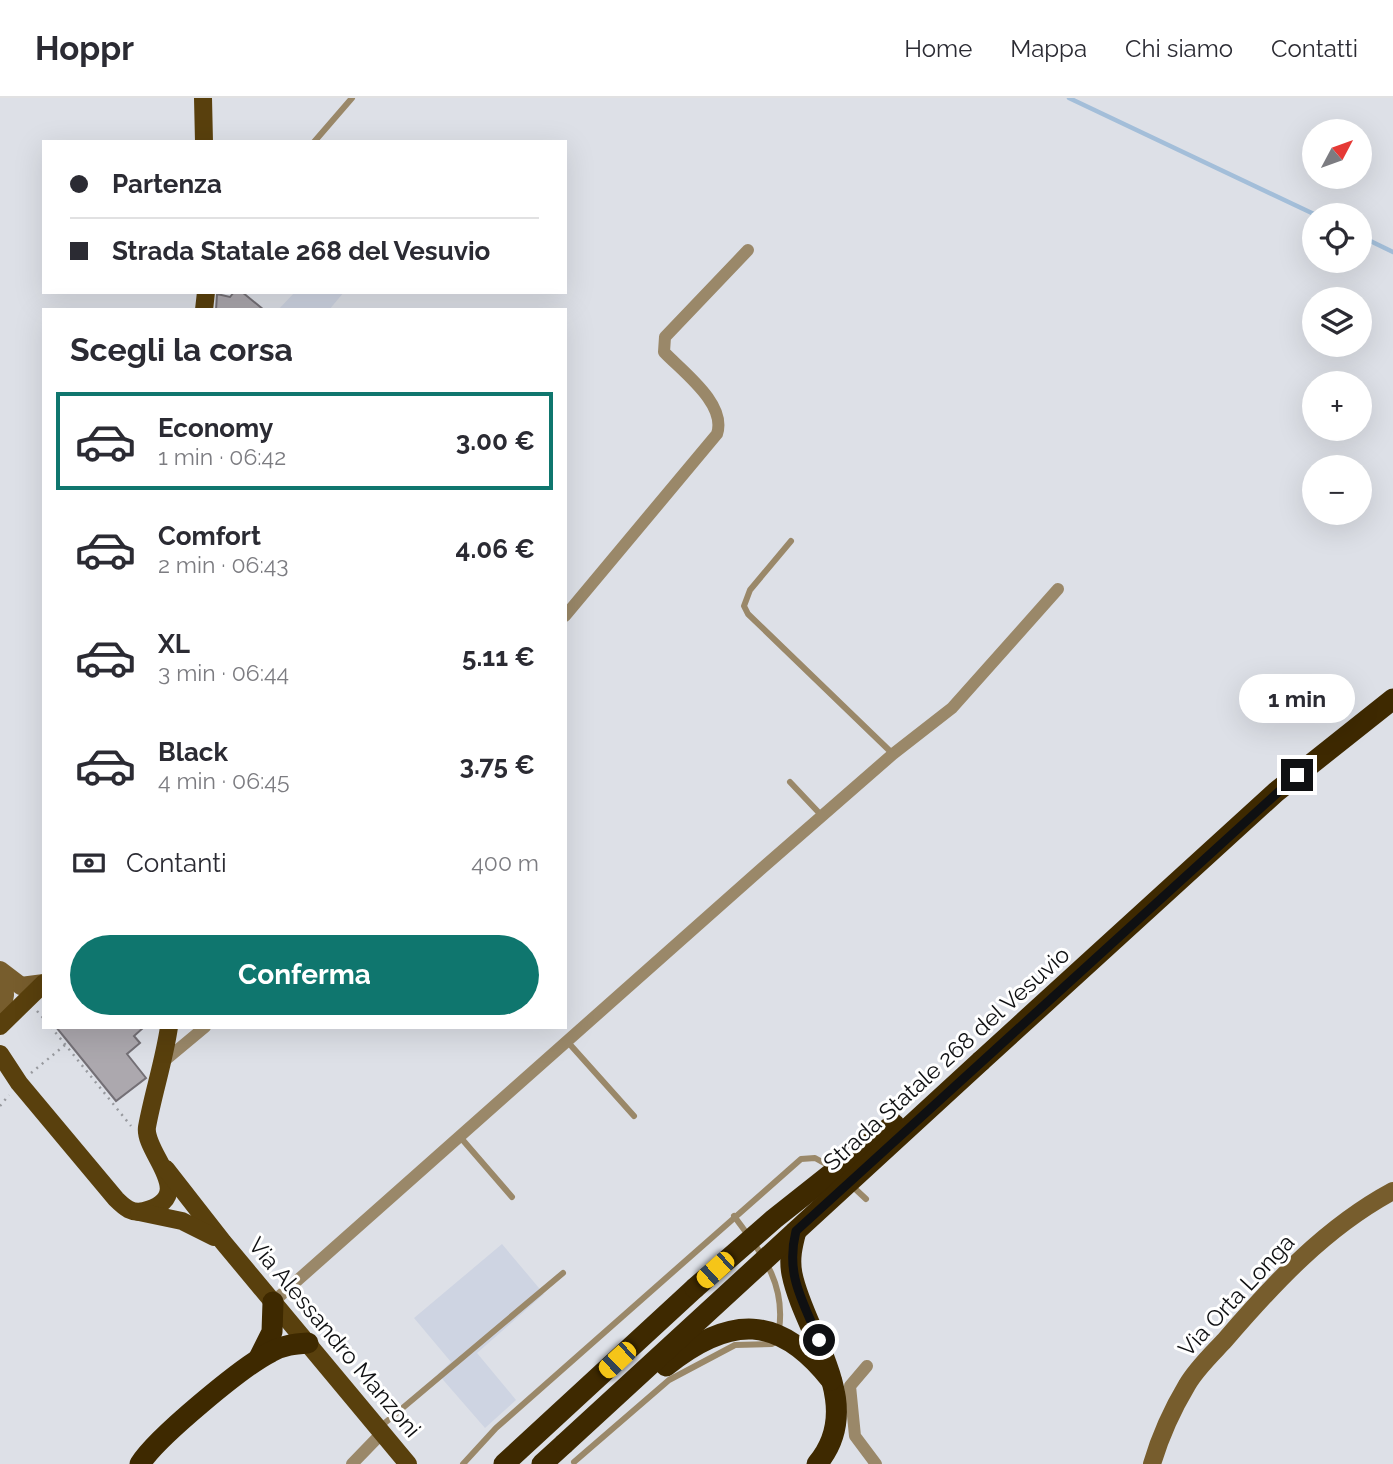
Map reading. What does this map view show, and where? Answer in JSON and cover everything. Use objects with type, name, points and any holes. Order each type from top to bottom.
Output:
[{"type":"highway","name":"Strada Statale 268 del Vesuvio","points":[[542,1464],[569,1453],[796,1231],[981,1061],[1276,792],[1393,699]]},
{"type":"highway","points":[[504,1464],[695,1288],[794,1202],[938,1090],[981,1061]]},
{"type":"highway","points":[[796,1231],[790,1253],[792,1275],[825,1355],[836,1417],[827,1448],[817,1464]]},
{"type":"highway","points":[[259,1358],[272,1332],[273,1302]]},
{"type":"highway","points":[[569,1453],[607,1415],[682,1354],[735,1330],[750,1328],[783,1335],[813,1357],[831,1380]]},
{"type":"highway","points":[[140,1464],[159,1441],[259,1358],[283,1346],[308,1343]]},
{"type":"main road","points":[[203,98],[204,140]]},
{"type":"main road","points":[[0,1026],[42,985]]},
{"type":"main road","name":"Via Alessandro Manzoni","points":[[169,1029],[147,1136],[154,1153],[223,1242],[408,1464]]},
{"type":"main road","points":[[0,1054],[19,1083],[127,1209],[139,1212],[152,1209],[164,1198],[168,1180],[164,1166]]},
{"type":"main road","name":"Via Alessandro Manzoni","points":[[139,1212],[182,1220],[200,1227],[223,1242]]},
{"type":"street","points":[[567,614],[718,434],[721,424],[717,410],[664,352],[662,346],[665,337],[748,250]]},
{"type":"street","points":[[273,1302],[892,754],[952,708],[1058,589]]},
{"type":"street","points":[[2,972],[21,986],[42,983]]},
{"type":"street","points":[[0,1021],[5,995],[2,972]]},
{"type":"street","points":[[163,1062],[203,1029]]},
{"type":"street","name":"Via Orta Longa","points":[[1152,1464],[1158,1443],[1188,1383],[1235,1329],[1309,1251],[1359,1209],[1393,1191]]},
{"type":"street","points":[[867,1366],[850,1386],[855,1436],[876,1464]]},
{"type":"street","points":[[352,1464],[380,1430]]},
{"type":"lane","points":[[316,140],[352,98]]},
{"type":"lane","points":[[791,541],[750,590],[744,606],[748,614],[892,754]]},
{"type":"lane","points":[[790,782],[822,817]]},
{"type":"lane","points":[[566,1040],[634,1116]]},
{"type":"lane","points":[[461,1138],[512,1197]]},
{"type":"lane","points":[[463,1464],[496,1428],[801,1158],[827,1161],[866,1199]]},
{"type":"lane","points":[[569,1453],[680,1373],[735,1345],[772,1344],[778,1340],[782,1307],[775,1279],[734,1216]]},
{"type":"lane","points":[[380,1430],[563,1273]]},
{"type":"path","points":[[53,1029],[134,1128]]},
{"type":"path","points":[[26,1077],[65,1045]]},
{"type":"shaded area","points":[[293,294],[342,294],[331,308],[280,308]]},
{"type":"shaded area","points":[[502,1244],[544,1294],[477,1353],[516,1400],[485,1428],[438,1374],[451,1362],[414,1318]]},
{"type":"building","points":[[217,294],[230,297],[232,294],[244,294],[262,308],[216,308]]},
{"type":"building","points":[[58,1029],[142,1029],[134,1036],[140,1043],[127,1054],[146,1078],[116,1101]]},
{"type":"waterway","points":[[1069,98],[1302,208]]},
{"type":"waterway","points":[[1372,242],[1393,252]]},
{"type":"route","points":[[819,1340],[792,1275],[790,1253],[796,1231],[1297,775]]}]
